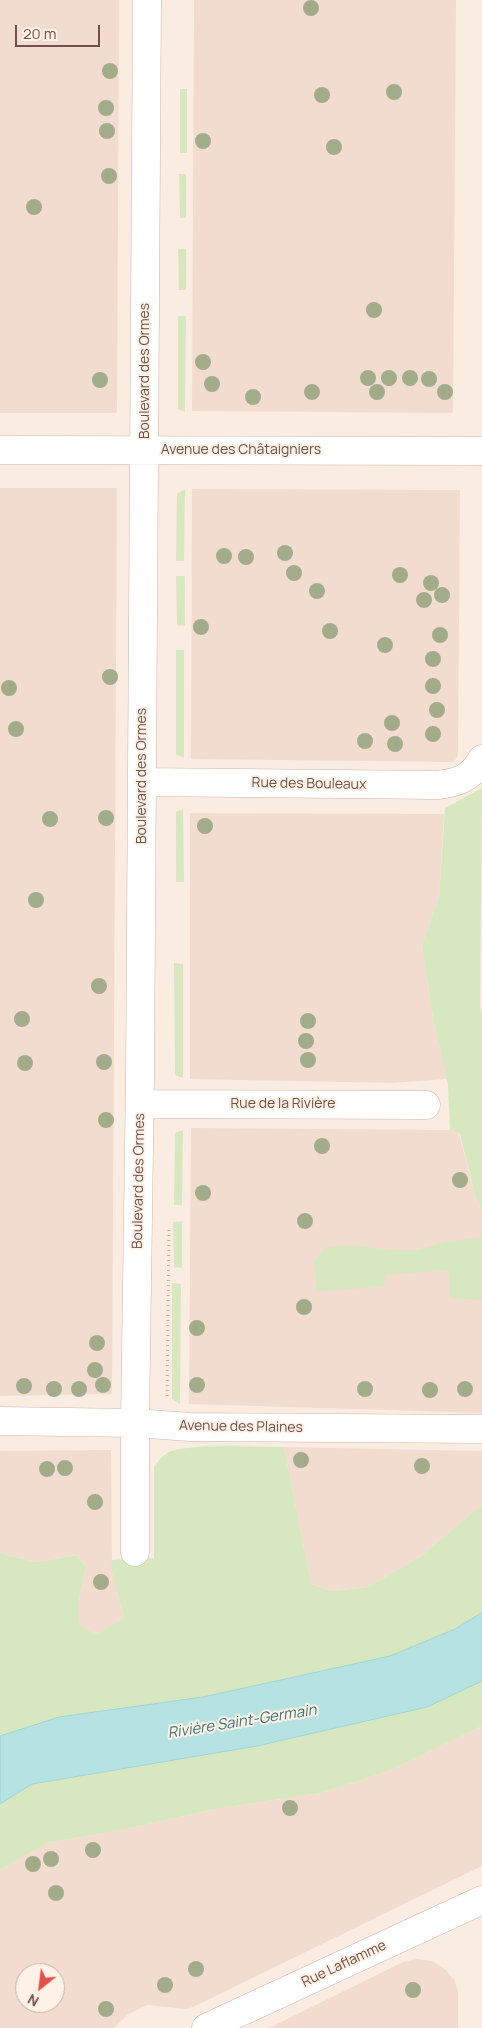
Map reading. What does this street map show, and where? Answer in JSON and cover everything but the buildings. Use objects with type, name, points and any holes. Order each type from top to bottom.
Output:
[{"type":"street","name":"Boulevard des Ormes","points":[[135,1552],[145,450],[146,0]]},
{"type":"street","name":"Avenue des Châtaigniers","points":[[0,450],[482,451]]},
{"type":"street","name":"Rue des Bouleaux","points":[[142,782],[437,785],[460,781],[478,765]]},
{"type":"street","name":"Rue de la Rivière","points":[[140,1104],[426,1104]]},
{"type":"street","name":"Avenue des Plaines","points":[[0,1421],[135,1423],[190,1427],[482,1429]]},
{"type":"street","name":"Rue Laflamme","points":[[206,2028],[482,1900]]},
{"type":"path","points":[[168,1395],[169,1227]]},
{"type":"shaded area","points":[[0,0],[119,0],[117,413],[0,413]]},
{"type":"shaded area","points":[[194,0],[456,0],[453,413],[192,411]]},
{"type":"shaded area","points":[[0,488],[117,488],[112,1394],[0,1396]]},
{"type":"shaded area","points":[[192,489],[460,490],[458,755],[456,759],[452,762],[191,759]]},
{"type":"shaded area","points":[[190,813],[444,814],[439,897],[422,945],[433,1018],[447,1079],[392,1083],[190,1079]]},
{"type":"shaded area","points":[[191,1128],[450,1130],[459,1134],[476,1198],[482,1208],[482,1413],[189,1404]]},
{"type":"shaded area","points":[[284,1447],[482,1451],[482,1506],[421,1556],[368,1587],[333,1591],[311,1584]]},
{"type":"shaded area","points":[[111,1450],[112,1572],[124,1617],[97,1634],[79,1625],[79,1599],[86,1567],[77,1555],[37,1562],[0,1552],[0,1451]]},
{"type":"shaded area","points":[[482,1726],[482,1866],[193,2007],[186,2009],[147,2005],[127,2015],[114,2028],[0,2028],[0,1870],[47,1843],[127,1829],[215,1809],[321,1793],[392,1770]]},
{"type":"shaded area","points":[[417,1959],[432,1961],[446,1970],[455,1981],[458,1992],[458,2028],[269,2028],[403,1962]]},
{"type":"green space","points":[[180,89],[187,89],[187,153],[180,153]]},
{"type":"green space","points":[[179,174],[186,174],[186,218],[180,218]]},
{"type":"green space","points":[[178,249],[186,249],[186,290],[179,290]]},
{"type":"green space","points":[[178,316],[186,316],[185,412],[178,409]]},
{"type":"green space","points":[[185,489],[184,561],[176,561],[177,494]]},
{"type":"green space","points":[[176,576],[185,576],[185,626],[177,625]]},
{"type":"green space","points":[[176,650],[184,650],[184,758],[176,754]]},
{"type":"green space","points":[[482,788],[480,1006],[482,1015],[482,1208],[476,1198],[460,1134],[450,1130],[448,1085],[433,1018],[422,945],[439,897],[445,808]]},
{"type":"green space","points":[[183,809],[184,882],[176,882],[176,812]]},
{"type":"green space","points":[[174,963],[183,964],[183,1078],[175,1075]]},
{"type":"green space","points":[[183,1130],[182,1205],[174,1205],[175,1133]]},
{"type":"green space","points":[[182,1221],[182,1268],[174,1267],[173,1222]]},
{"type":"green space","points":[[482,1237],[482,1300],[450,1298],[449,1270],[385,1275],[384,1286],[317,1292],[314,1262],[326,1247],[349,1245],[392,1250],[418,1250],[445,1242]]},
{"type":"green space","points":[[172,1283],[181,1284],[180,1404],[172,1399]]},
{"type":"green space","points":[[196,1447],[284,1447],[311,1584],[333,1591],[368,1587],[421,1556],[482,1506],[482,1613],[455,1629],[390,1656],[203,1697],[59,1717],[0,1736],[0,1552],[37,1562],[77,1555],[86,1567],[79,1599],[79,1625],[97,1634],[124,1617],[112,1572],[111,1560],[154,1558],[154,1467],[161,1458],[171,1451]]},
{"type":"green space","points":[[482,1681],[482,1726],[392,1770],[321,1793],[215,1809],[127,1829],[47,1843],[0,1870],[0,1804],[32,1784],[257,1746],[427,1707]]},
{"type":"water","name":"Rivière Saint-Germain","points":[[482,1613],[482,1681],[427,1707],[257,1746],[32,1784],[0,1804],[0,1736],[59,1717],[203,1697],[390,1656],[455,1629]]}]
